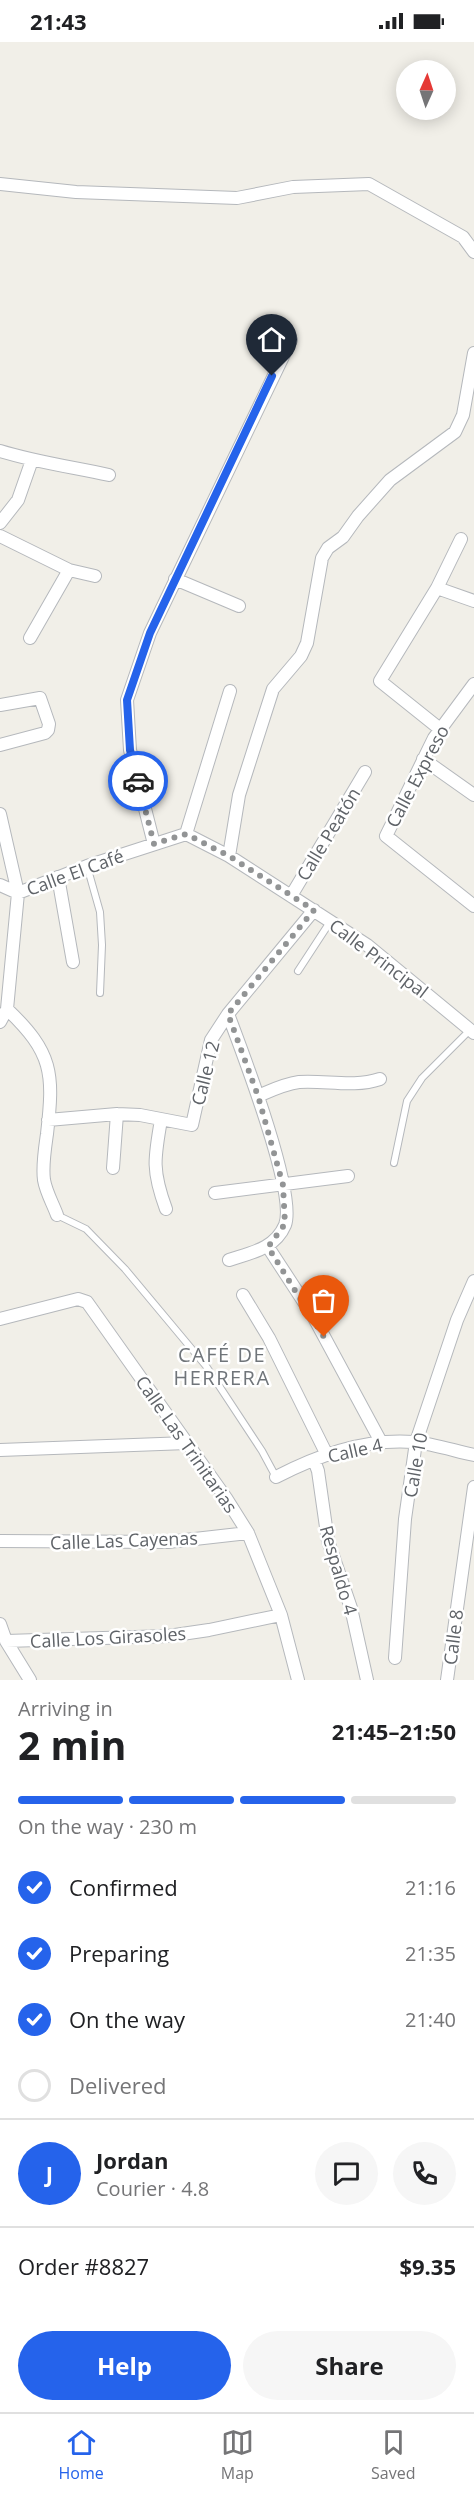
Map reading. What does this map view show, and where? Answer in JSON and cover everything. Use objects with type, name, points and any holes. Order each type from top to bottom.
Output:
[{"type":"street","points":[[0,184],[76,192],[237,198],[292,187],[369,184],[463,237],[474,252]]},
{"type":"street","points":[[154,844],[130,750],[127,700],[150,633],[291,340]]},
{"type":"street","points":[[229,856],[239,795],[273,689],[301,656],[307,643],[322,558],[328,548],[343,537],[390,480],[455,432],[463,415],[474,354]]},
{"type":"street","points":[[0,451],[32,460],[109,475]]},
{"type":"street","points":[[0,523],[18,500],[32,460]]},
{"type":"street","points":[[0,536],[69,570],[94,576]]},
{"type":"street","points":[[440,729],[380,681],[436,588],[461,539]]},
{"type":"street","points":[[30,638],[69,570]]},
{"type":"street","points":[[175,579],[239,606]]},
{"type":"street","points":[[436,588],[474,601]]},
{"type":"street","name":"Calle Expreso","points":[[474,684],[440,729],[386,836],[474,906]]},
{"type":"street","points":[[186,834],[230,690]]},
{"type":"street","points":[[0,705],[40,698],[49,724],[45,733],[0,745]]},
{"type":"street","points":[[423,759],[474,795]]},
{"type":"street","name":"Calle Peatón","points":[[291,896],[365,772]]},
{"type":"street","points":[[0,814],[18,893],[7,1009],[0,1022]]},
{"type":"street","name":"Calle Principal","points":[[186,834],[229,856],[367,945],[472,1032]]},
{"type":"street","name":"Calle El Café","points":[[0,885],[18,893],[87,866],[186,834]]},
{"type":"street","points":[[58,877],[73,962]]},
{"type":"street","name":"Calle 12","points":[[48,1120],[117,1114],[190,1126],[193,1124],[211,1040],[228,1014],[314,910]]},
{"type":"street","points":[[7,1009],[24,1026],[45,1056],[49,1070],[51,1090],[44,1180],[57,1215]]},
{"type":"street","points":[[228,1014],[258,1096],[283,1185],[285,1224],[268,1247],[229,1260]]},
{"type":"street","points":[[258,1096],[281,1085],[300,1082],[348,1085],[380,1079]]},
{"type":"street","points":[[113,1168],[117,1114]]},
{"type":"street","points":[[161,1120],[155,1156],[156,1181],[166,1209]]},
{"type":"street","points":[[215,1193],[348,1176]]},
{"type":"street","points":[[268,1247],[313,1316],[381,1442]]},
{"type":"street","name":"Calle 10","points":[[395,1658],[405,1519],[416,1442],[457,1320],[474,1281]]},
{"type":"street","points":[[243,1295],[269,1338],[327,1455]]},
{"type":"street","name":"Calle Las Trinitarias","points":[[0,1319],[78,1299],[87,1302],[248,1533],[280,1615],[293,1654],[298,1680]]},
{"type":"street","name":"Calle 4","points":[[276,1477],[327,1455],[381,1442],[416,1442],[474,1455]]},
{"type":"street","points":[[0,1450],[187,1443]]},
{"type":"street","name":"Respaldo 4","points":[[314,1460],[318,1471],[328,1541],[351,1608],[367,1680]]},
{"type":"street","name":"Calle 8","points":[[447,1680],[474,1487]]},
{"type":"street","name":"Calle Las Cayenas","points":[[0,1541],[168,1542],[248,1533]]},
{"type":"street","name":"Calle Los Girasoles","points":[[6,1641],[168,1636],[280,1615]]},
{"type":"street","points":[[0,1624],[6,1641],[30,1680]]},
{"type":"lane","points":[[87,866],[100,912],[102,945],[100,993]]},
{"type":"lane","points":[[298,971],[330,921]]},
{"type":"lane","points":[[394,1163],[407,1101],[422,1078],[472,1032]]},
{"type":"lane","points":[[57,1215],[86,1228],[125,1269],[206,1366],[262,1451],[276,1477]]},
{"type":"way so far","points":[[138,781],[154,844],[186,834],[229,856],[314,910],[228,1014],[258,1096],[283,1185],[285,1224],[277,1238],[268,1247],[324,1337]]},
{"type":"district","name":"CAFÉ DE HERRERA","points":[[222,1366]]},
{"type":"route","points":[[138,781],[130,750],[127,700],[150,633],[272,376]]}]
